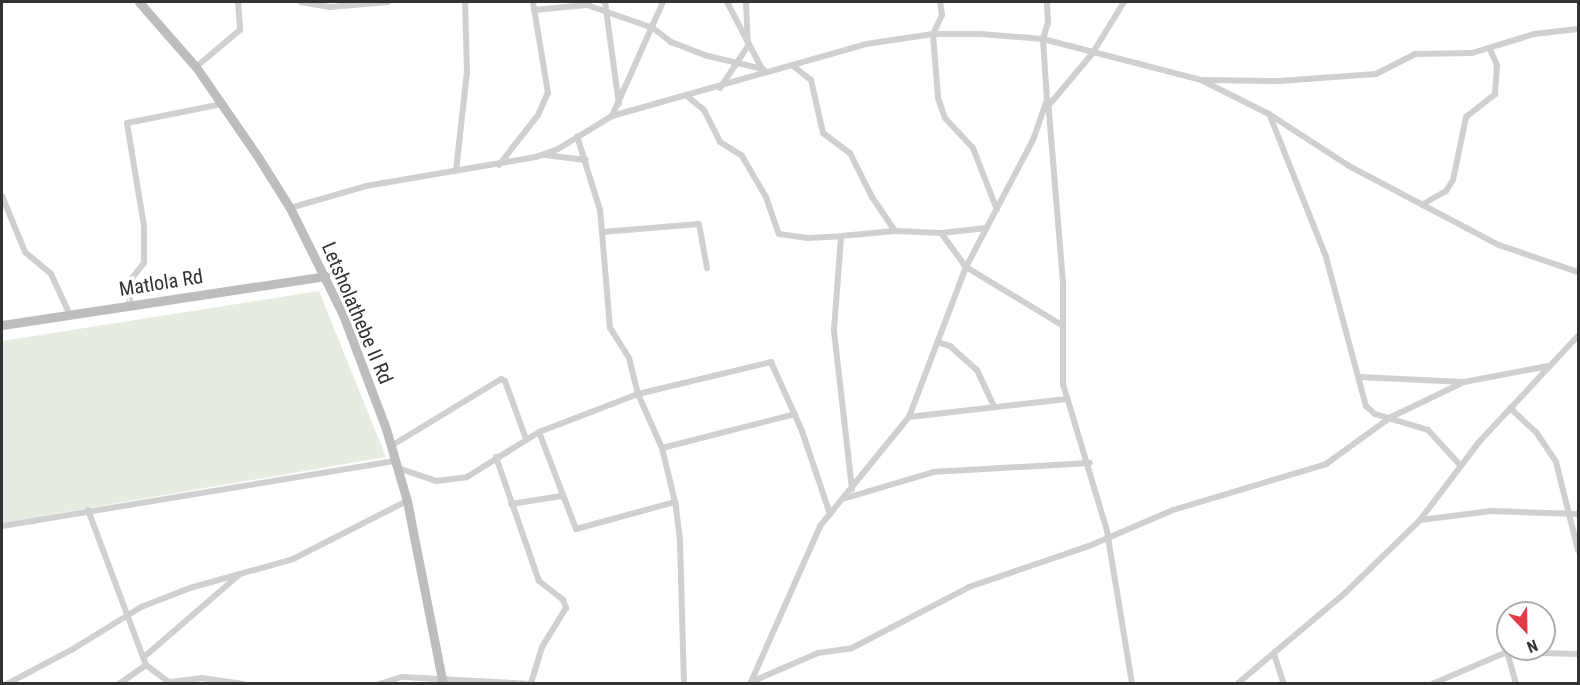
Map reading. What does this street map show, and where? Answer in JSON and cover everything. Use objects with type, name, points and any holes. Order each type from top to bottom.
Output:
[{"type":"street","name":"Letsholathebe II Rd","points":[[139,2],[195,67],[222,104],[290,208],[325,276],[391,446],[407,501],[443,680]]},
{"type":"street","points":[[195,67],[240,30],[238,2]]},
{"type":"street","points":[[302,2],[330,7],[388,2]]},
{"type":"street","points":[[456,171],[467,72],[465,2]]},
{"type":"street","points":[[499,165],[538,115],[548,93],[533,2]]},
{"type":"street","points":[[605,2],[619,104]]},
{"type":"street","points":[[612,116],[663,2]]},
{"type":"street","points":[[727,2],[748,46],[764,71]]},
{"type":"street","points":[[719,88],[748,46],[746,2]]},
{"type":"street","points":[[940,2],[942,15],[933,34],[941,110],[973,148],[997,210]]},
{"type":"street","points":[[1047,2],[1048,23],[1042,39],[1063,282],[1060,324],[1067,399],[1090,463],[1109,538],[1132,684]]},
{"type":"street","points":[[751,683],[813,539],[830,514],[909,417],[966,267],[1033,140],[1048,102],[1092,54],[1124,2]]},
{"type":"street","points":[[534,9],[587,4],[606,14],[653,28],[670,42],[737,65],[764,71]]},
{"type":"street","points":[[290,208],[366,186],[499,165],[543,155],[612,116],[688,97],[764,71],[793,66],[866,44],[933,34],[1042,39],[1092,54],[1201,80],[1279,81],[1353,77],[1384,72],[1415,54],[1490,49],[1534,34],[1578,29]]},
{"type":"street","points":[[1425,203],[1446,191],[1453,180],[1466,117],[1495,94],[1497,65],[1490,49]]},
{"type":"street","points":[[793,66],[811,81],[823,133],[850,153],[872,198],[895,231]]},
{"type":"street","points":[[1201,80],[1269,114],[1349,166],[1425,203],[1499,245],[1578,272]]},
{"type":"street","points":[[688,97],[704,110],[720,142],[742,156],[765,197],[779,234],[808,238],[895,231],[941,233],[987,228]]},
{"type":"street","points":[[130,307],[129,282],[144,263],[144,226],[127,123],[222,104]]},
{"type":"street","points":[[1269,114],[1326,257],[1370,411],[1428,430],[1461,466]]},
{"type":"street","points":[[577,136],[596,188],[610,328],[628,358],[638,394],[662,448],[675,502],[680,540],[684,684]]},
{"type":"street","points":[[543,155],[586,160]]},
{"type":"street","points":[[2,196],[26,252],[51,274],[70,315]]},
{"type":"street","points":[[602,232],[699,224],[707,268]]},
{"type":"street","points":[[941,233],[966,267],[1060,324]]},
{"type":"street","points":[[841,236],[834,330],[852,489]]},
{"type":"street","name":"Matlola Rd","points":[[2,325],[325,276]]},
{"type":"street","points":[[1237,684],[1346,593],[1420,520],[1461,466],[1510,408],[1578,336]]},
{"type":"street","points":[[937,342],[950,346],[977,370],[994,406]]},
{"type":"street","points":[[2,526],[88,510],[396,464],[436,480],[457,480],[475,474],[496,457],[539,432],[638,394],[771,362],[795,414],[830,514]]},
{"type":"street","points":[[1359,377],[1464,382],[1549,366]]},
{"type":"street","points":[[391,446],[501,379],[506,381],[526,439]]},
{"type":"street","points":[[751,683],[818,653],[852,648],[969,587],[1109,538],[1173,510],[1326,464],[1391,417],[1464,382]]},
{"type":"street","points":[[909,417],[1067,399]]},
{"type":"street","points":[[1510,408],[1536,432],[1556,462],[1566,513],[1578,550]]},
{"type":"street","points":[[662,448],[795,414]]},
{"type":"street","points":[[539,432],[572,524],[579,531],[675,502]]},
{"type":"street","points":[[379,684],[402,677],[532,683],[542,647],[566,608],[563,600],[539,581],[496,457]]},
{"type":"street","points":[[844,499],[933,472],[1090,463]]},
{"type":"street","points":[[511,504],[561,496]]},
{"type":"street","points":[[7,684],[73,649],[128,613],[170,594],[306,554],[407,501]]},
{"type":"street","points":[[88,510],[146,665],[170,683],[201,678],[244,684]]},
{"type":"street","points":[[1420,520],[1491,512],[1578,514]]},
{"type":"street","points":[[144,657],[242,573]]},
{"type":"street","points":[[1556,653],[1578,654]]},
{"type":"street","points":[[1274,654],[1284,684]]},
{"type":"street","points":[[1432,684],[1496,657]]},
{"type":"street","points":[[1510,661],[1516,684]]},
{"type":"street","points":[[119,684],[146,665]]},
{"type":"shaded area","points":[[319,291],[386,457],[2,523],[2,341]]}]
